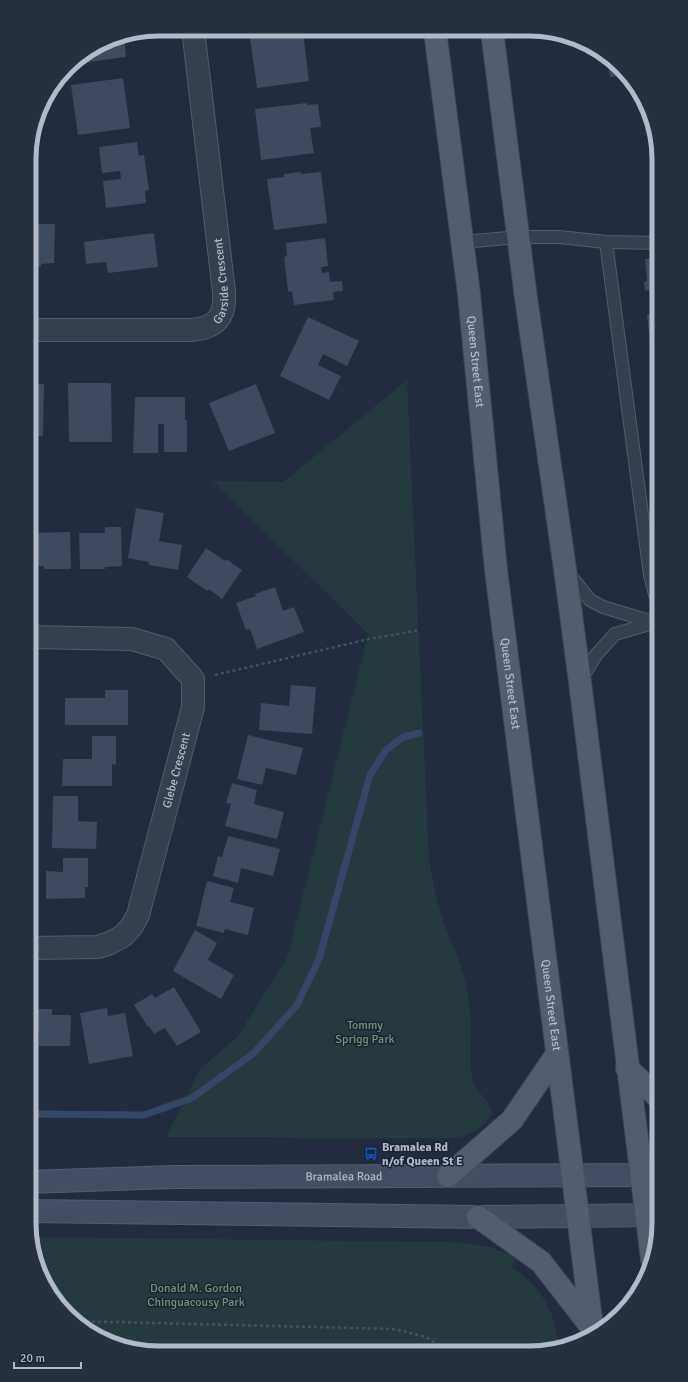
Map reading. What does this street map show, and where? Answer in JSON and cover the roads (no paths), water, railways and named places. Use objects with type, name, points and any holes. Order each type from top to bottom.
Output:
[{"type":"main road","name":"Queen Street East","points":[[436,36],[469,294],[496,570],[592,1328]]},
{"type":"main road","points":[[493,36],[526,298],[580,682],[627,1068],[650,1175],[652,1202]]},
{"type":"main road","points":[[448,1176],[512,1120],[558,1054]]},
{"type":"main road","points":[[627,1068],[652,1091]]},
{"type":"main road","name":"Bramalea Road","points":[[36,1182],[173,1177],[650,1175]]},
{"type":"main road","points":[[36,1211],[478,1217],[652,1215]]},
{"type":"main road","points":[[478,1217],[541,1262],[591,1329]]},
{"type":"street","name":"Garside Crescent","points":[[36,330],[191,330],[200,329],[216,322],[221,315],[224,308],[224,292],[194,36]]},
{"type":"street","name":"Glebe Crescent","points":[[36,637],[132,639],[166,649],[193,680],[193,707],[138,915],[132,926],[123,936],[98,948],[36,948]]},
{"type":"lane","points":[[463,242],[519,237],[566,237],[606,242],[652,242]]},
{"type":"lane","points":[[606,242],[652,554]]},
{"type":"lane","points":[[565,569],[590,600],[603,607],[652,621]]},
{"type":"lane","points":[[580,682],[596,655],[615,634],[652,623]]},
{"type":"waterway","points":[[36,1114],[144,1115],[192,1098],[254,1053],[297,1005],[319,959],[370,775],[386,750],[403,737],[419,733]]},
{"type":"place","name":"Bramalea Rd n/of Queen St E","points":[[371,1154]]},
{"type":"park label","name":"Tommy Sprigg Park","points":[[365,1032]]},
{"type":"park label","name":"Donald M. Gordon Chinguacousy Park","points":[[196,1295]]}]
